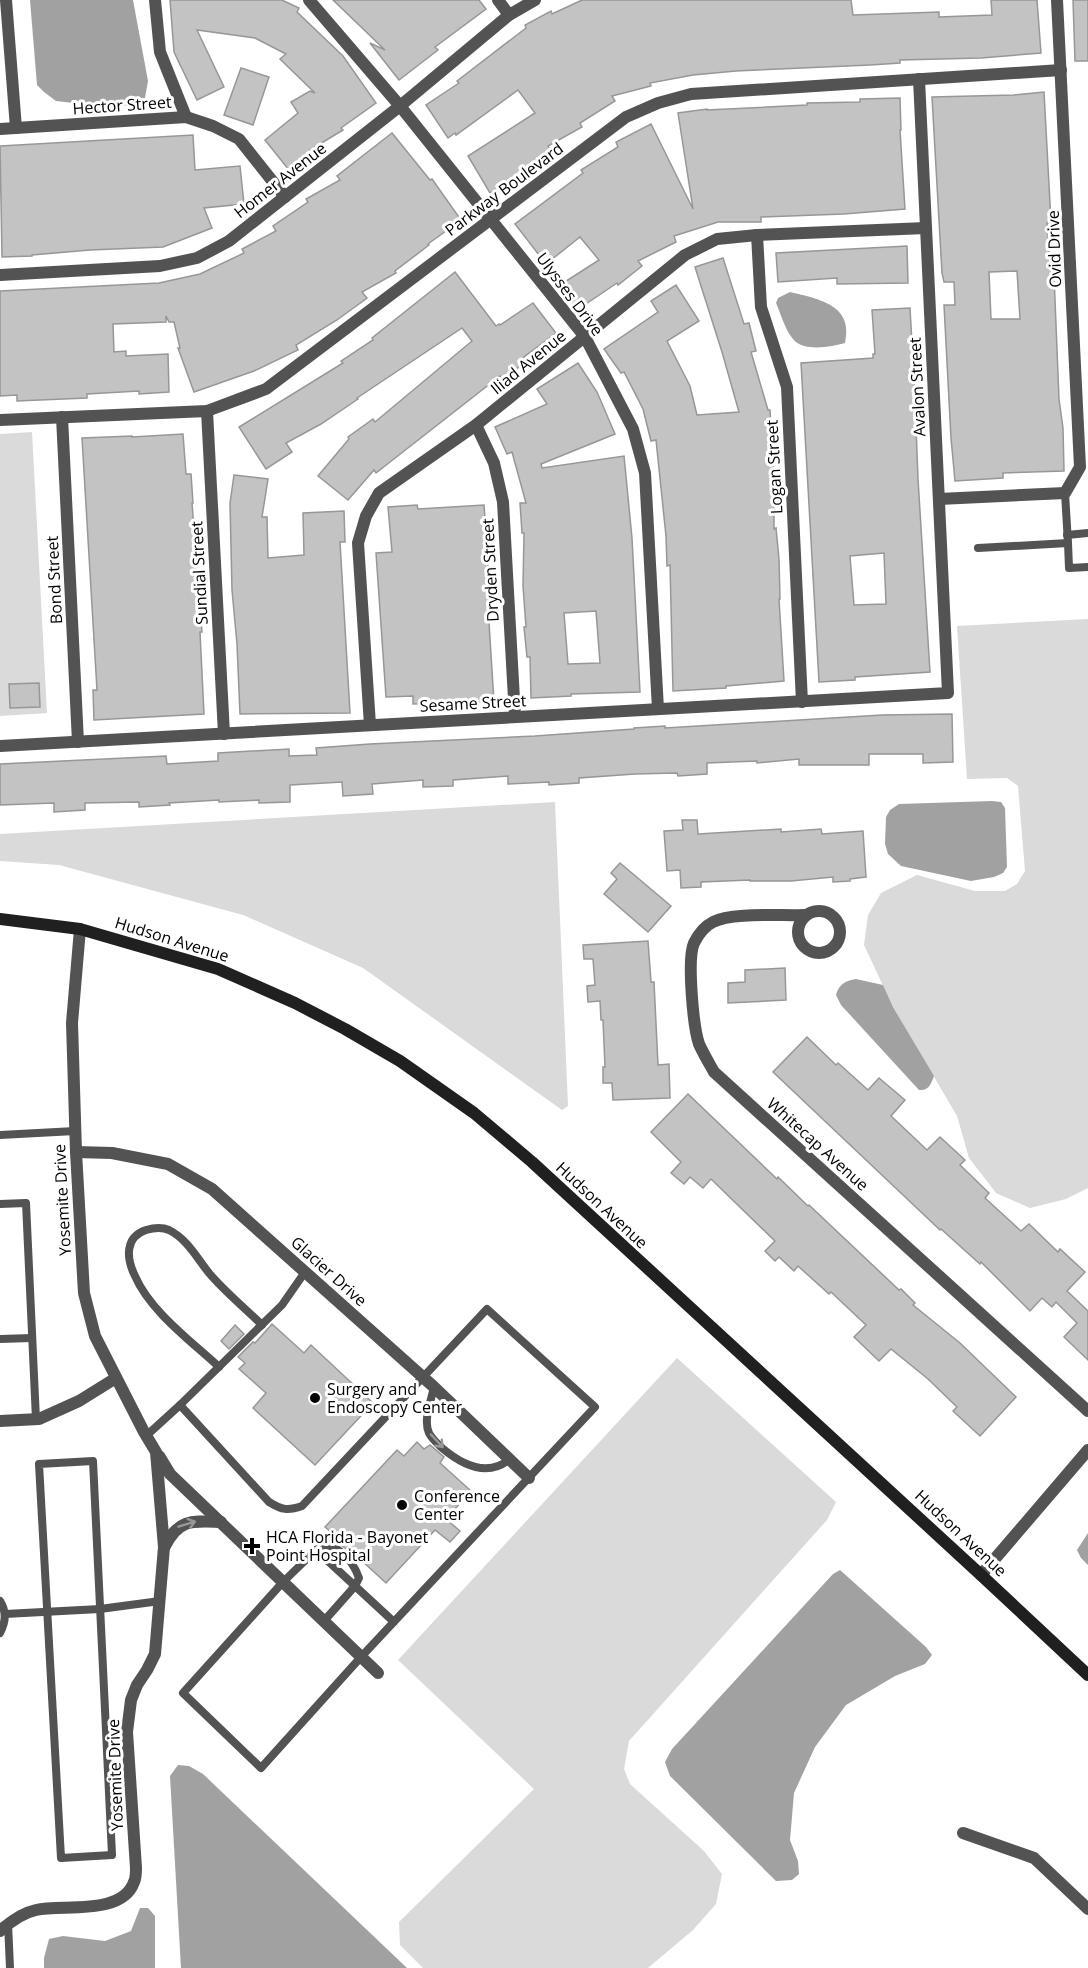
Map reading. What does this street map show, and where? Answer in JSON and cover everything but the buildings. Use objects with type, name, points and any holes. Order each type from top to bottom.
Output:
[{"type":"street","points":[[6,0],[16,128]]},
{"type":"street","points":[[155,0],[160,52],[186,117]]},
{"type":"street","name":"Ulysses Drive","points":[[309,0],[400,106],[585,337],[633,429],[645,472],[658,709]]},
{"type":"street","points":[[498,0],[509,15]]},
{"type":"street","name":"Homer Avenue","points":[[0,275],[160,266],[197,258],[230,241],[400,106],[509,15],[535,0]]},
{"type":"street","name":"Ovid Drive","points":[[1057,0],[1080,466],[1065,493]]},
{"type":"street","name":"Parkway Boulevard","points":[[0,420],[207,411],[266,389],[626,117],[657,103],[691,94],[1061,70]]},
{"type":"street","name":"Avalon Street","points":[[920,79],[948,693]]},
{"type":"street","name":"Hector Street","points":[[0,129],[186,117],[213,126],[239,139],[285,197]]},
{"type":"street","name":"Iliad Avenue","points":[[370,725],[358,543],[366,516],[379,493],[476,425],[685,255],[717,239],[757,235],[926,228]]},
{"type":"street","name":"Logan Street","points":[[757,235],[761,307],[787,387],[801,702]]},
{"type":"street","name":"Sundial Street","points":[[207,411],[224,734]]},
{"type":"street","name":"Bond Street","points":[[62,417],[78,741]]},
{"type":"street","name":"Dryden Street","points":[[476,425],[495,463],[503,502],[515,717]]},
{"type":"street","points":[[939,499],[1065,493]]},
{"type":"street","name":"Sesame Street","points":[[0,746],[948,693]]},
{"type":"street","name":"Whitecap Avenue","points":[[805,915],[734,917],[714,921],[694,942],[691,960],[693,1012],[699,1044],[714,1072],[1088,1411]]},
{"type":"street","name":"Hudson Avenue","points":[[0,918],[80,929],[218,969],[296,1003],[400,1061],[474,1113],[532,1162],[1088,1675]]},
{"type":"street","name":"Yosemite Drive","points":[[80,929],[72,1023],[75,1131],[84,1293],[95,1336],[146,1436],[170,1474],[378,1673]]},
{"type":"street","name":"Glacier Drive","points":[[76,1152],[112,1153],[168,1164],[212,1189],[424,1377],[529,1478]]},
{"type":"street","points":[[0,1421],[36,1419],[79,1401],[116,1378]]},
{"type":"street","points":[[981,1575],[1088,1450]]},
{"type":"street","name":"Yosemite Drive","points":[[4,1927],[21,1915],[36,1910],[116,1902],[128,1893],[135,1882],[127,1732],[131,1700],[155,1654],[164,1547],[156,1452]]},
{"type":"street","points":[[164,1547],[177,1527],[185,1523],[221,1522]]},
{"type":"street","points":[[963,1833],[1035,1858],[1088,1909]]},
{"type":"lane","points":[[1065,493],[1069,568],[1088,567]]},
{"type":"lane","points":[[978,548],[1068,539],[1088,534]]},
{"type":"lane","points":[[0,1135],[75,1131]]},
{"type":"lane","points":[[0,1204],[26,1203],[36,1419]]},
{"type":"lane","points":[[219,1367],[165,1316],[143,1291],[134,1275],[129,1257],[130,1243],[137,1233],[152,1228],[166,1228],[177,1234],[211,1274],[262,1325]]},
{"type":"lane","points":[[146,1436],[282,1305],[305,1272]]},
{"type":"lane","points":[[180,1404],[269,1502],[280,1509],[290,1510],[302,1506],[487,1310],[596,1407],[361,1657],[261,1768],[183,1693],[283,1582],[316,1550],[326,1545],[333,1545],[356,1570],[359,1578],[355,1586],[324,1621]]},
{"type":"lane","points":[[0,1339],[32,1338]]},
{"type":"lane","points":[[434,1387],[427,1425],[434,1440],[456,1460],[464,1464],[489,1467],[503,1464],[510,1459]]},
{"type":"lane","points":[[93,1461],[112,1855],[61,1858],[47,1612],[39,1464],[93,1461]]},
{"type":"lane","points":[[316,1550],[394,1622]]},
{"type":"lane","points":[[0,1601],[5,1614],[0,1633]]},
{"type":"lane","points":[[5,1614],[100,1609],[160,1601]]},
{"type":"lane","points":[[4,1927],[10,1968]]},
{"type":"shaded area","points":[[30,0],[133,0],[148,81],[145,98],[126,106],[100,106],[56,101],[44,92],[37,85]]},
{"type":"shaded area","points":[[790,292],[823,301],[839,312],[846,330],[845,343],[810,347],[803,346],[793,339],[785,327],[776,303],[778,298]]},
{"type":"shaded area","points":[[32,432],[47,713],[0,716],[0,434]]},
{"type":"shaded area","points":[[1088,619],[1088,1188],[1066,1199],[1030,1208],[996,1193],[969,1158],[957,1116],[893,1007],[864,945],[868,915],[881,893],[917,875],[975,891],[1005,891],[1017,884],[1025,871],[1018,786],[1007,778],[967,779],[957,626]]},
{"type":"shaded area","points":[[555,802],[568,1106],[562,1110],[363,968],[243,915],[59,865],[0,861],[0,834]]},
{"type":"shaded area","points":[[1001,802],[1005,808],[1007,867],[1003,873],[971,881],[901,866],[888,854],[885,844],[886,817],[890,810],[899,804]]},
{"type":"shaded area","points":[[856,979],[883,985],[893,1007],[934,1076],[927,1088],[919,1090],[841,1005],[836,995],[839,988],[846,982]]},
{"type":"shaded area","points":[[677,1358],[836,1502],[827,1520],[629,1741],[624,1769],[630,1784],[704,1851],[722,1874],[716,1904],[693,1930],[648,1968],[423,1968],[400,1945],[399,1922],[534,1789],[398,1660]]},
{"type":"shaded area","points":[[1088,1533],[1088,1565],[1077,1550]]},
{"type":"shaded area","points":[[840,1570],[926,1647],[932,1655],[925,1664],[895,1676],[846,1705],[815,1747],[794,1793],[790,1840],[798,1861],[799,1874],[792,1880],[776,1881],[670,1776],[665,1762],[672,1749],[833,1574]]},
{"type":"shaded area","points":[[178,1765],[189,1766],[203,1774],[407,1968],[181,1968],[170,1776]]},
{"type":"shaded area","points":[[140,1908],[148,1908],[155,1916],[155,1968],[44,1968],[49,1939],[63,1936],[105,1941],[131,1931]]},
{"type":"place","name":"Surgery and Endoscopy Center","points":[[315,1398]]},
{"type":"place","name":"Conference Center","points":[[402,1505]]},
{"type":"place","name":"HCA Florida - Bayonet Point Hospital","points":[[252,1546]]}]
